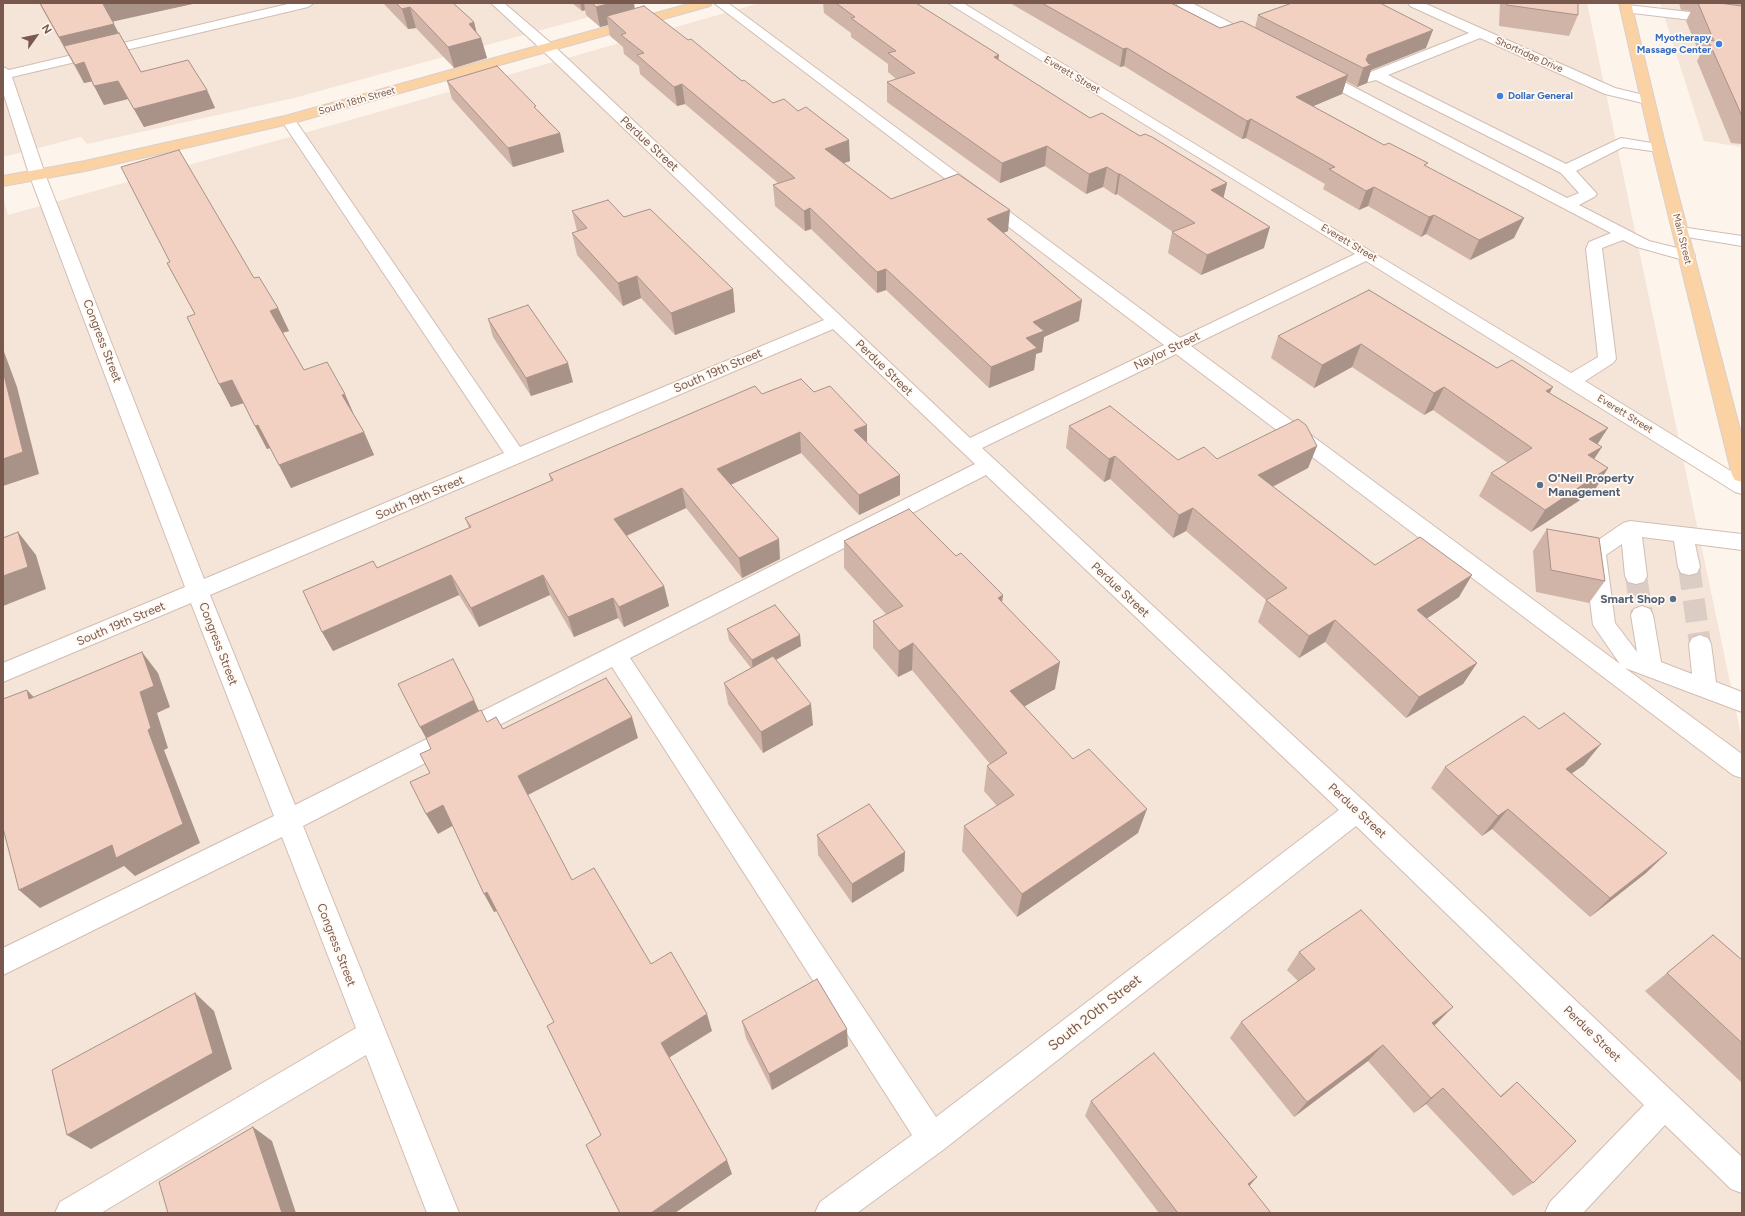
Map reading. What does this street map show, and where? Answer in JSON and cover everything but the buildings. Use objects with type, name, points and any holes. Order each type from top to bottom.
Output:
[{"type":"main road","name":"South 18th Street","points":[[3,181],[92,164],[288,120],[706,3]]},
{"type":"main road","name":"Main Street","points":[[1627,6],[1647,100],[1742,475]]},
{"type":"street","points":[[4,73],[308,3]]},
{"type":"street","name":"Perdue Street","points":[[497,3],[547,47],[988,466],[1357,811],[1742,1178]]},
{"type":"street","points":[[720,3],[1742,768]]},
{"type":"street","name":"Everett Street","points":[[954,3],[1367,254],[1742,487]]},
{"type":"street","points":[[1182,3],[1266,47]]},
{"type":"street","name":"Shortridge Drive","points":[[1414,3],[1610,92],[1647,100]]},
{"type":"street","points":[[1627,6],[1742,22]]},
{"type":"street","points":[[1344,88],[1480,33]]},
{"type":"street","points":[[1309,69],[1643,244],[1687,256]]},
{"type":"street","name":"Congress Street","points":[[4,73],[37,174],[198,592],[443,1213]]},
{"type":"street","points":[[1377,75],[1566,170],[1589,194],[1568,204]]},
{"type":"street","points":[[288,120],[517,457]]},
{"type":"street","points":[[1566,170],[1621,142],[1659,148]]},
{"type":"street","points":[[1681,232],[1742,241]]},
{"type":"street","points":[[1571,381],[1607,359],[1594,249],[1595,244],[1624,234]]},
{"type":"street","name":"Naylor Street","points":[[968,447],[1367,254]]},
{"type":"street","name":"South 19th Street","points":[[3,673],[198,592],[836,321]]},
{"type":"street","points":[[3,962],[616,655],[988,466]]},
{"type":"street","points":[[1630,528],[1636,576]]},
{"type":"street","points":[[1742,542],[1630,528],[1595,552],[1604,626],[1630,660],[1742,702]]},
{"type":"street","points":[[1683,535],[1688,567]]},
{"type":"street","points":[[1642,614],[1651,668]]},
{"type":"street","points":[[1700,644],[1705,689]]},
{"type":"street","points":[[616,655],[932,1139]]},
{"type":"street","name":"South 20th Street","points":[[831,1213],[932,1139],[1357,811]]},
{"type":"street","points":[[70,1213],[372,1035]]},
{"type":"street","points":[[1561,1213],[1665,1104]]},
{"type":"shaded area","points":[[3,3],[640,3],[294,98],[87,144],[81,137],[3,157]]},
{"type":"shaded area","points":[[760,3],[1587,3],[1742,739],[1742,1213],[3,1213],[3,197],[8,215],[322,128]]},
{"type":"shaded area","points":[[1660,3],[1742,3],[1742,147],[1704,141]]},
{"type":"tunnel","points":[[1689,567],[1700,644]]},
{"type":"tunnel","points":[[1636,576],[1642,615]]},
{"type":"place","name":"Myotherapy Massage Center","points":[[1719,44]]},
{"type":"place","name":"Dollar General","points":[[1500,96]]},
{"type":"place","name":"O'Neil Property Management","points":[[1540,485]]},
{"type":"place","name":"Smart Shop","points":[[1673,599]]}]
